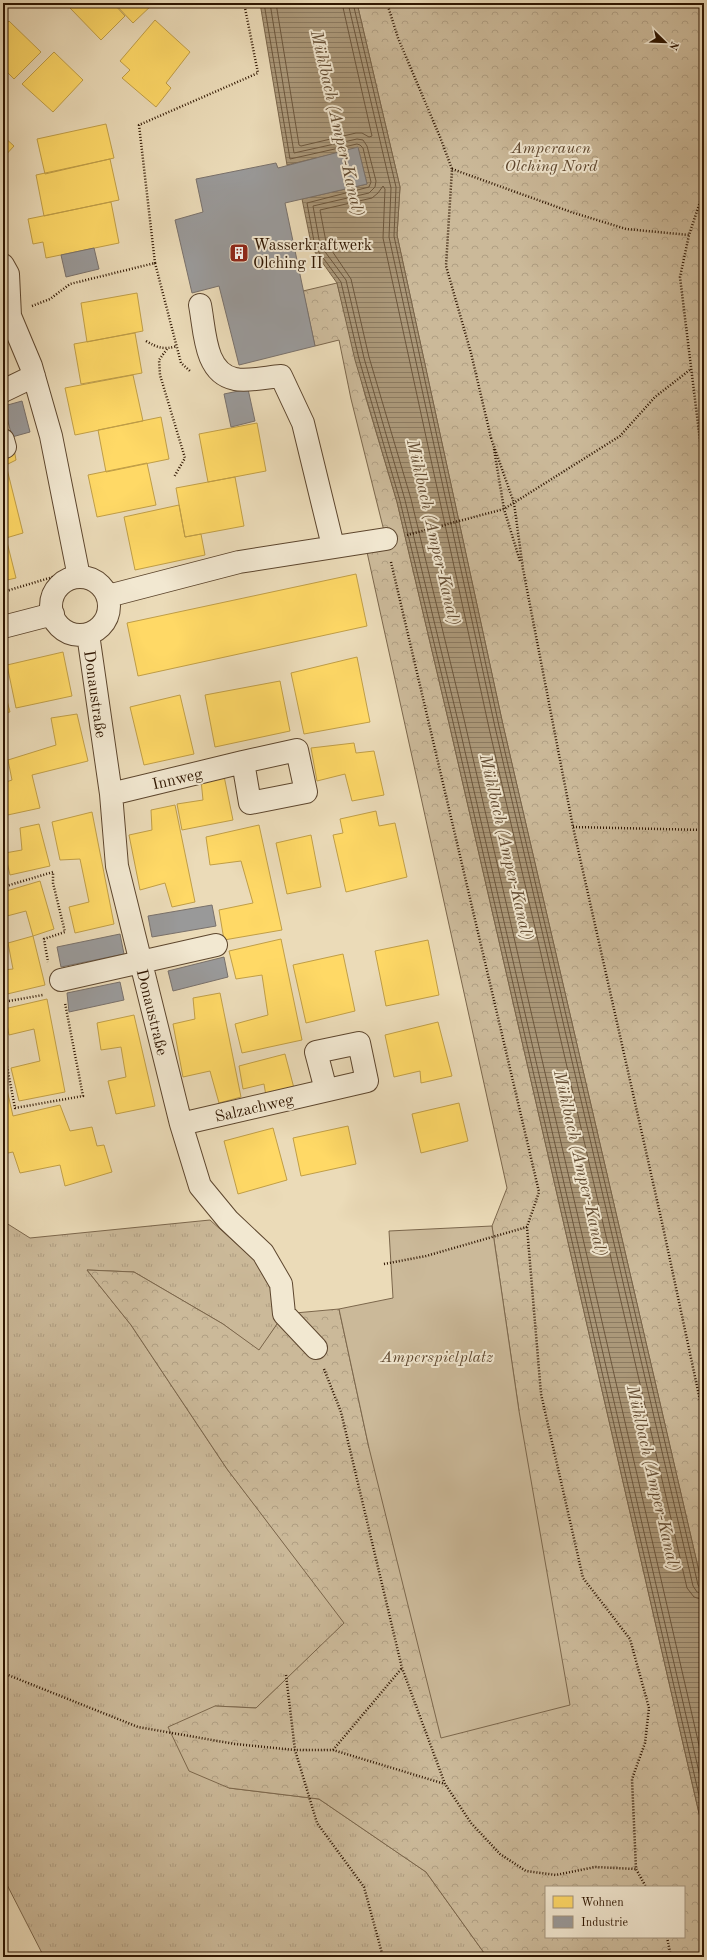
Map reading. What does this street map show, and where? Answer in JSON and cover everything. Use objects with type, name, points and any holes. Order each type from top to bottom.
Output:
[{"type":"street","points":[[3,265],[8,274],[10,316],[34,376],[51,436],[78,573]]},
{"type":"street","points":[[200,305],[210,357],[220,373],[235,379],[281,376],[302,423],[334,546]]},
{"type":"street","points":[[3,391],[34,376]]},
{"type":"street","points":[[78,573],[96,582],[103,588],[108,596],[239,562],[393,538]]},
{"type":"street","points":[[3,627],[53,614],[53,598],[58,587],[78,573]]},
{"type":"street","name":"Donaustraße","points":[[53,614],[58,624],[64,630],[75,634],[88,634],[98,629],[105,620],[109,609],[108,596]]},
{"type":"street","name":"Donaustraße","points":[[88,634],[111,794],[118,866],[181,1124],[200,1186],[228,1220],[263,1253],[281,1284],[284,1314],[316,1348]]},
{"type":"street","name":"Innweg","points":[[111,794],[243,762]]},
{"type":"street","points":[[62,985],[141,962],[216,945]]},
{"type":"street","name":"Salzachweg","points":[[181,1124],[326,1090]]},
{"type":"path","points":[[192,372],[181,363],[155,263],[139,125],[258,74],[244,3]]},
{"type":"path","points":[[387,3],[398,38],[452,169],[446,266],[471,353],[491,438],[504,509],[523,569]]},
{"type":"path","points":[[452,169],[571,212],[626,229],[689,235]]},
{"type":"path","points":[[704,190],[689,235],[680,277],[704,473]]},
{"type":"path","points":[[10,316],[50,299],[70,284],[155,263]]},
{"type":"path","points":[[146,341],[158,348],[167,349],[177,346]]},
{"type":"path","points":[[167,349],[159,360],[160,375],[185,458],[174,477]]},
{"type":"path","points":[[645,1886],[636,1869],[632,1779],[646,1743],[649,1708],[630,1638],[583,1578],[541,1394],[527,1227],[539,1192],[393,538],[469,520],[504,509],[620,436],[655,397],[691,369]]},
{"type":"path","points":[[491,438],[514,503],[523,569],[573,827],[664,1227],[704,1419]]},
{"type":"path","points":[[3,592],[78,573]]},
{"type":"path","points":[[573,827],[704,830]]},
{"type":"path","points":[[3,887],[53,872],[53,883],[65,932],[44,939],[52,980],[62,985]]},
{"type":"path","points":[[3,1002],[62,985]]},
{"type":"path","points":[[3,1046],[16,1108],[83,1096],[62,985]]},
{"type":"path","points":[[384,1264],[426,1256],[527,1227]]},
{"type":"path","points":[[316,1348],[341,1412],[402,1668],[445,1784],[471,1823],[500,1854],[526,1871],[556,1875],[595,1867],[636,1869]]},
{"type":"path","points":[[333,1750],[402,1668]]},
{"type":"path","points":[[3,1673],[138,1727],[235,1744],[295,1750],[333,1750],[445,1784]]},
{"type":"path","points":[[286,1675],[295,1750],[317,1823],[364,1887],[383,1957]]},
{"type":"path","points":[[666,1938],[671,1957]]},
{"type":"green space","name":"Amperauen Olching Nord","points":[[357,3],[704,3],[704,1593],[503,725],[397,235],[400,187]]},
{"type":"green space","points":[[337,283],[365,395],[397,502],[704,1835],[704,1957],[487,1957],[426,1872],[319,1799],[229,1788],[189,1771],[168,1727],[215,1706],[256,1708],[344,1623],[227,1469],[131,1325],[87,1270],[134,1272],[223,1324],[259,1350],[284,1314],[339,1309],[369,1448],[519,1411],[492,1226],[507,1188],[365,543],[386,539],[351,399],[339,340],[315,346],[303,291]]},
{"type":"green space","points":[[210,1220],[281,1284],[284,1314],[259,1351],[223,1324],[134,1272],[87,1270],[131,1325],[227,1469],[345,1623],[256,1708],[215,1706],[229,1788],[319,1799],[426,1872],[487,1957],[44,1957],[3,1877],[3,1221],[30,1238]]},
{"type":"green space","name":"Amperspielplatz","points":[[492,1226],[519,1411],[570,1705],[441,1738],[369,1448],[339,1309],[393,1298],[389,1231]]},
{"type":"water","name":"Mühlbach (Amper-Kanal)","points":[[260,3],[357,3],[400,187],[397,235],[503,725],[704,1593],[704,1835],[397,502],[355,360],[337,283],[312,248],[302,199],[367,184],[358,148],[287,165]]},
{"type":"building: Wohnen","points":[[75,3],[113,3],[125,16],[101,40],[70,8]]},
{"type":"building: Wohnen","points":[[114,3],[154,3],[133,23]]},
{"type":"building: Wohnen","points":[[155,20],[190,52],[166,83],[171,88],[156,107],[122,78],[130,70],[120,61]]},
{"type":"building: Wohnen","points":[[9,21],[41,52],[14,79],[3,68],[3,27]]},
{"type":"building: Wohnen","points":[[54,52],[83,80],[53,112],[22,84]]},
{"type":"building: Wohnen","points":[[106,124],[114,158],[45,174],[37,139]]},
{"type":"building: Wohnen","points":[[3,136],[14,146],[3,158]]},
{"type":"building: Wohnen","points":[[110,159],[119,200],[44,216],[36,175]]},
{"type":"building: Wohnen","points":[[111,202],[119,243],[46,258],[43,242],[33,244],[28,219]]},
{"type":"building: Wohnen","points":[[137,293],[143,331],[87,342],[81,303]]},
{"type":"building: Wohnen","points":[[135,333],[142,373],[81,384],[74,344]]},
{"type":"building: Wohnen","points":[[133,375],[143,421],[75,435],[65,388]]},
{"type":"building: Wohnen","points":[[161,417],[169,459],[106,472],[98,430]]},
{"type":"building: Wohnen","points":[[257,423],[266,471],[208,482],[199,434]]},
{"type":"building: Wohnen","points":[[14,449],[16,460],[6,465],[23,533],[6,538],[16,578],[3,581],[3,452]]},
{"type":"building: Wohnen","points":[[147,463],[156,505],[97,517],[88,475]]},
{"type":"building: Wohnen","points":[[235,477],[244,526],[185,537],[176,488]]},
{"type":"building: Wohnen","points":[[179,505],[185,537],[201,534],[205,555],[135,570],[124,517]]},
{"type":"building: Wohnen","points":[[356,574],[367,626],[138,676],[127,623]]},
{"type":"building: Wohnen","points":[[63,652],[72,696],[16,708],[7,665]]},
{"type":"building: Wohnen","points":[[357,657],[370,722],[304,734],[291,673]]},
{"type":"building: Wohnen","points":[[280,681],[290,731],[215,747],[205,695]]},
{"type":"building: Wohnen","points":[[3,685],[10,712],[3,713]]},
{"type":"building: Wohnen","points":[[180,695],[194,754],[144,765],[130,707]]},
{"type":"building: Wohnen","points":[[77,714],[88,761],[32,775],[40,808],[3,816],[3,783],[12,780],[8,760],[56,745],[51,718]]},
{"type":"building: Wohnen","points":[[354,743],[356,753],[374,751],[384,795],[352,801],[345,774],[317,781],[311,748]]},
{"type":"building: Wohnen","points":[[224,776],[233,820],[182,830],[177,804],[203,800],[201,780]]},
{"type":"building: Wohnen","points":[[175,805],[195,902],[172,907],[165,883],[140,890],[129,835],[152,830],[151,810]]},
{"type":"building: Wohnen","points":[[376,811],[379,826],[395,823],[407,877],[346,892],[333,835],[343,833],[340,819]]},
{"type":"building: Wohnen","points":[[92,812],[114,924],[75,933],[69,907],[89,902],[80,859],[60,860],[52,822]]},
{"type":"building: Wohnen","points":[[39,824],[50,866],[10,875],[5,853],[22,850],[20,828]]},
{"type":"building: Wohnen","points":[[259,825],[282,930],[224,940],[219,910],[253,903],[241,861],[210,865],[206,837]]},
{"type":"building: Wohnen","points":[[311,835],[321,887],[287,894],[276,843]]},
{"type":"building: Wohnen","points":[[40,881],[54,929],[33,936],[26,911],[7,916],[3,905],[3,892]]},
{"type":"building: Wohnen","points":[[33,936],[45,985],[3,995],[3,970],[13,969],[8,943]]},
{"type":"building: Wohnen","points":[[281,939],[302,1040],[242,1053],[235,1024],[268,1015],[262,975],[236,979],[229,951]]},
{"type":"building: Wohnen","points":[[428,940],[439,995],[386,1006],[375,951]]},
{"type":"building: Wohnen","points":[[343,954],[355,1011],[306,1023],[293,965]]},
{"type":"building: Wohnen","points":[[220,993],[241,1097],[219,1103],[210,1071],[183,1077],[173,1024],[195,1019],[193,998]]},
{"type":"building: Wohnen","points":[[47,999],[65,1092],[19,1101],[11,1068],[40,1061],[34,1029],[9,1035],[4,1009]]},
{"type":"building: Wohnen","points":[[134,1015],[155,1106],[116,1114],[108,1081],[126,1077],[121,1047],[101,1050],[97,1023]]},
{"type":"building: Wohnen","points":[[438,1022],[452,1076],[421,1083],[420,1071],[394,1077],[385,1035]]},
{"type":"building: Wohnen","points":[[285,1054],[295,1092],[266,1096],[264,1084],[243,1089],[239,1066]]},
{"type":"building: Wohnen","points":[[3,1072],[13,1116],[60,1105],[70,1131],[92,1127],[97,1146],[104,1145],[112,1172],[65,1186],[60,1165],[20,1173],[13,1152],[3,1154]]},
{"type":"building: Wohnen","points":[[459,1103],[468,1141],[421,1153],[412,1114]]},
{"type":"building: Wohnen","points":[[348,1126],[356,1164],[301,1176],[293,1138]]},
{"type":"building: Wohnen","points":[[273,1128],[287,1180],[238,1194],[224,1141]]},
{"type":"building: Industrie","name":"Wasserkraftwerk Olching II","points":[[358,147],[367,184],[285,203],[315,346],[239,365],[219,286],[192,293],[175,220],[203,212],[196,179],[276,163],[278,168]]},
{"type":"building: Industrie","points":[[94,248],[99,269],[66,277],[61,255]]},
{"type":"building: Industrie","points":[[248,389],[255,421],[231,427],[224,394]]},
{"type":"building: Industrie","points":[[22,401],[30,432],[12,437],[4,406]]},
{"type":"building: Industrie","points":[[212,905],[216,926],[152,937],[148,916]]},
{"type":"building: Industrie","points":[[120,934],[124,954],[61,967],[57,947]]},
{"type":"building: Industrie","points":[[224,957],[228,977],[173,991],[168,971]]},
{"type":"building: Industrie","points":[[120,982],[124,1000],[69,1012],[67,993]]},
{"type":"place","name":"Wasserkraftwerk Olching II","points":[[239,253]]}]
